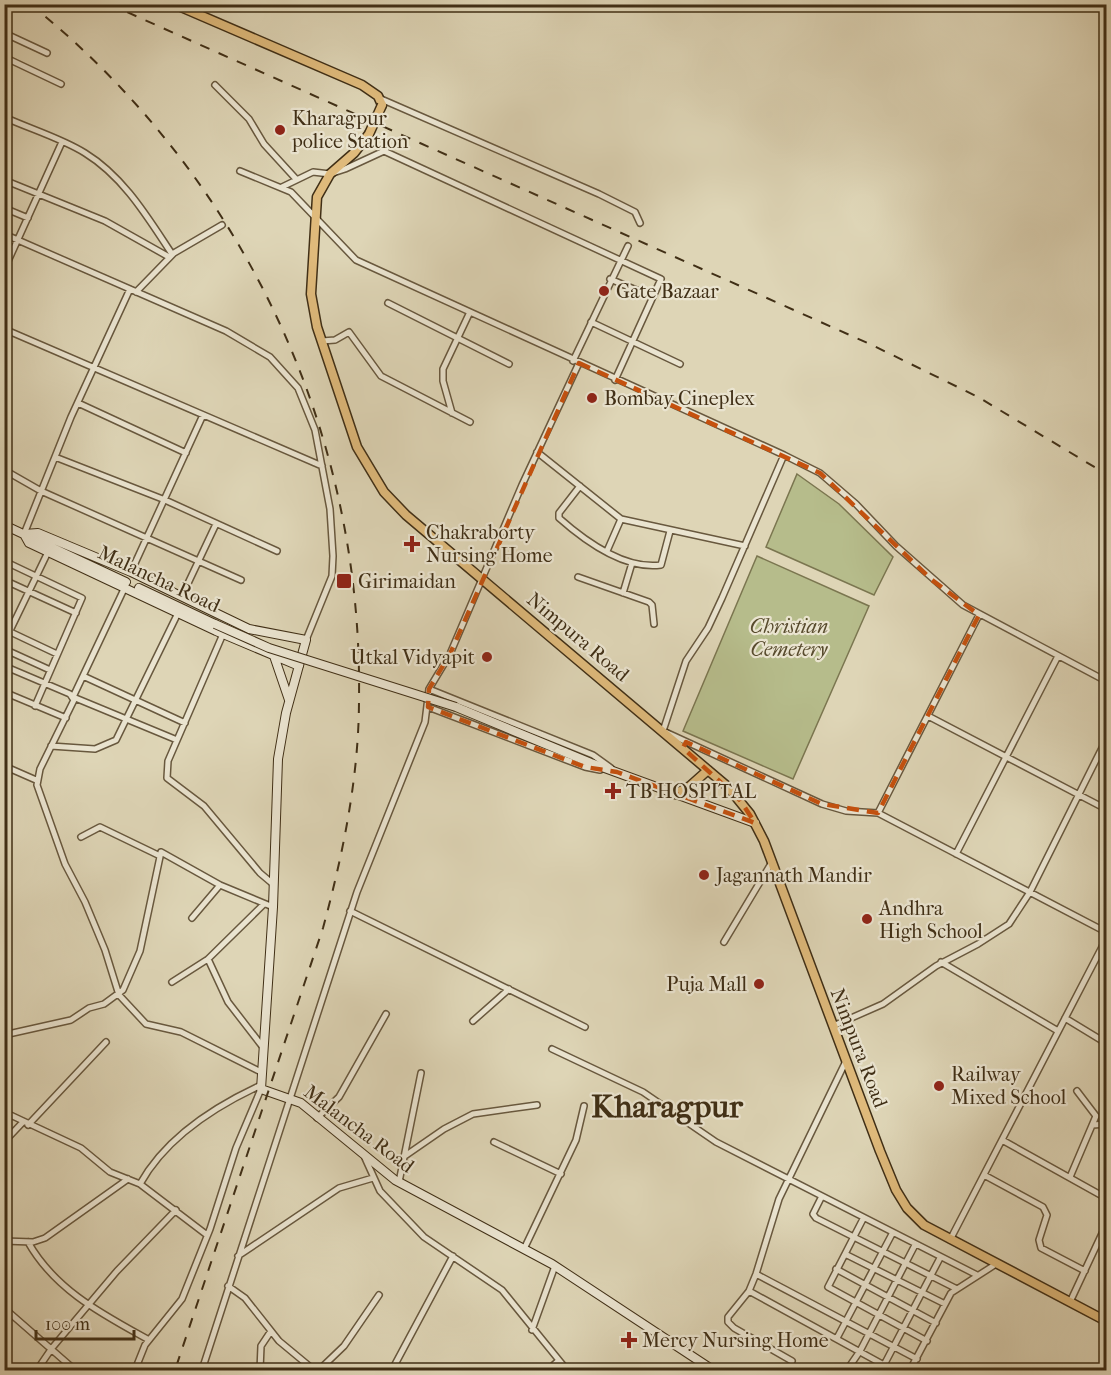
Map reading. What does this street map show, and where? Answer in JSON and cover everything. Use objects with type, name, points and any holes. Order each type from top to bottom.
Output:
[{"type":"main road","points":[[174,4],[362,85],[381,102]]},
{"type":"main road","name":"Nimpura Road","points":[[381,102],[369,134],[354,153],[330,174],[317,197],[314,216],[311,294],[322,341],[348,422],[365,464],[384,492],[406,515],[663,731],[740,800],[755,823],[772,862],[896,1190],[915,1217],[951,1240],[1107,1321]]},
{"type":"main road","points":[[675,794],[690,786],[708,770]]},
{"type":"street","points":[[4,33],[47,53]]},
{"type":"street","points":[[4,57],[61,84]]},
{"type":"street","points":[[215,85],[249,119],[264,144],[296,179]]},
{"type":"street","points":[[381,102],[599,194],[635,212],[640,223]]},
{"type":"street","points":[[4,117],[85,152],[114,177],[133,198],[171,256]]},
{"type":"street","points":[[4,270],[62,142]]},
{"type":"street","points":[[282,187],[313,172],[330,174],[384,151],[534,222],[620,258],[661,279],[615,380]]},
{"type":"street","points":[[240,171],[282,187],[295,195],[356,260],[469,314],[820,473],[856,504],[932,580],[979,615],[1107,681]]},
{"type":"street","points":[[4,180],[105,221],[171,256]]},
{"type":"street","points":[[4,208],[28,218]]},
{"type":"street","points":[[136,292],[171,256],[222,225]]},
{"type":"street","points":[[4,234],[226,331],[270,357],[298,388],[306,405],[315,430],[331,518],[332,576],[306,640],[289,702],[278,759],[273,907],[260,1088],[236,1148],[207,1235],[178,1306],[140,1353],[135,1371]]},
{"type":"street","points":[[202,1371],[350,911],[425,722],[429,689],[450,654],[576,362],[591,322],[620,258],[628,246]]},
{"type":"street","points":[[610,279],[653,297]]},
{"type":"street","points":[[24,534],[78,403],[130,289]]},
{"type":"street","points":[[388,303],[509,364]]},
{"type":"street","points":[[453,413],[442,376],[469,314]]},
{"type":"street","points":[[591,322],[680,364]]},
{"type":"street","points":[[4,328],[322,466]]},
{"type":"street","points":[[322,341],[351,333],[381,376],[470,422]]},
{"type":"street","points":[[78,403],[186,453]]},
{"type":"street","points":[[131,572],[203,415]]},
{"type":"street","points":[[537,452],[621,519],[745,546]]},
{"type":"street","points":[[784,455],[708,628],[686,661],[663,731],[822,804],[846,811],[878,813],[1107,932]]},
{"type":"street","points":[[55,457],[165,501],[277,551]]},
{"type":"street","points":[[6,471],[41,490],[200,559],[241,580]]},
{"type":"street","points":[[580,486],[558,516],[580,536],[607,551],[632,562],[661,565],[670,531]]},
{"type":"street","points":[[607,551],[621,519]]},
{"type":"street","points":[[182,596],[216,524]]},
{"type":"street","name":"Malancha Road","points":[[4,525],[270,648],[456,707],[617,772],[755,823]]},
{"type":"street","points":[[24,534],[38,532],[131,572],[249,629],[306,640]]},
{"type":"street","points":[[24,534],[29,543],[223,634],[299,666]]},
{"type":"street","points":[[4,643],[7,631],[48,552]]},
{"type":"street","points":[[4,561],[82,598],[34,706]]},
{"type":"street","points":[[623,593],[632,562]]},
{"type":"street","points":[[578,577],[649,602],[653,611],[654,624]]},
{"type":"street","points":[[4,580],[76,613]]},
{"type":"street","points":[[125,587],[36,780],[65,864],[86,903],[105,950],[119,995],[146,1024],[181,1032],[261,1072]]},
{"type":"street","points":[[51,746],[79,750],[109,745],[116,740],[178,613]]},
{"type":"street","points":[[878,813],[979,615]]},
{"type":"street","points":[[7,631],[57,654]]},
{"type":"street","points":[[223,634],[177,740],[166,770],[167,778],[210,811],[254,866],[273,884]]},
{"type":"street","points":[[4,649],[50,670]]},
{"type":"street","points":[[274,656],[289,702]]},
{"type":"street","points":[[956,854],[1059,656]]},
{"type":"street","points":[[4,666],[177,740]]},
{"type":"street","points":[[83,676],[185,723]]},
{"type":"street","points":[[429,689],[593,755],[617,772]]},
{"type":"street","points":[[4,692],[66,718]]},
{"type":"street","points":[[428,707],[585,767],[617,772]]},
{"type":"street","points":[[928,716],[1107,809]]},
{"type":"street","points":[[833,1026],[889,1000],[941,963],[1001,930],[1014,918],[1030,892],[1107,740]]},
{"type":"street","points":[[4,766],[36,780]]},
{"type":"street","points":[[81,837],[96,828],[105,828],[158,855]]},
{"type":"street","points":[[4,1035],[71,1020],[119,995],[129,981],[140,951],[158,855],[163,852],[220,885],[263,905],[273,907]]},
{"type":"street","points":[[724,942],[772,862]]},
{"type":"street","points":[[192,918],[220,885]]},
{"type":"street","points":[[172,982],[208,959],[263,905]]},
{"type":"street","points":[[350,911],[585,1027]]},
{"type":"street","points":[[951,1240],[1058,1031],[1104,948],[1107,937]]},
{"type":"street","points":[[208,959],[228,1002],[262,1046]]},
{"type":"street","points":[[941,963],[1058,1031]]},
{"type":"street","points":[[473,1021],[509,989]]},
{"type":"street","points":[[317,1118],[339,1097],[386,1014]]},
{"type":"street","points":[[1065,1018],[1106,1043]]},
{"type":"street","points":[[4,1142],[26,1123],[106,1042]]},
{"type":"street","points":[[552,1049],[643,1092],[716,1142],[821,1198],[977,1275]]},
{"type":"street","points":[[792,1361],[730,1324],[728,1317],[731,1310],[749,1291],[788,1179],[846,1060]]},
{"type":"street","points":[[399,1182],[402,1158],[421,1073]]},
{"type":"street","points":[[140,1184],[162,1153],[213,1110],[260,1088]]},
{"type":"street","name":"Malancha Road","points":[[260,1088],[289,1098],[399,1182],[555,1266],[713,1371]]},
{"type":"street","points":[[1070,1177],[1093,1125],[1095,1113],[1077,1091]]},
{"type":"street","points":[[402,1158],[444,1128],[473,1114],[537,1105]]},
{"type":"street","points":[[524,1249],[576,1140],[584,1106]]},
{"type":"street","points":[[4,1112],[81,1148],[110,1172],[140,1184],[207,1235]]},
{"type":"street","points":[[1093,1125],[1107,1124]]},
{"type":"street","points":[[1002,1140],[1107,1198]]},
{"type":"street","points":[[494,1142],[561,1174]]},
{"type":"street","points":[[365,1158],[380,1191],[424,1236],[496,1285],[567,1371]]},
{"type":"street","points":[[984,1175],[1043,1207],[1047,1215],[1039,1240],[1041,1248],[1085,1270]]},
{"type":"street","points":[[238,1256],[339,1188],[373,1178]]},
{"type":"street","points":[[4,1241],[28,1242],[45,1238],[128,1179]]},
{"type":"street","points":[[821,1198],[814,1217],[957,1289]]},
{"type":"street","points":[[37,1371],[52,1348],[87,1306],[176,1210]]},
{"type":"street","points":[[863,1219],[828,1287],[927,1341]]},
{"type":"street","points":[[1070,1302],[1107,1225]]},
{"type":"street","points":[[837,1338],[892,1234]]},
{"type":"street","points":[[28,1242],[43,1264],[87,1306],[149,1340]]},
{"type":"street","points":[[847,1371],[860,1351],[915,1245]]},
{"type":"street","points":[[845,1254],[945,1304]]},
{"type":"street","points":[[392,1371],[453,1256]]},
{"type":"street","points":[[884,1365],[940,1258]]},
{"type":"street","points":[[910,1371],[945,1304],[957,1289],[996,1264]]},
{"type":"street","points":[[532,1330],[555,1266]]},
{"type":"street","points":[[836,1269],[936,1323]]},
{"type":"street","points":[[756,1274],[917,1359]]},
{"type":"street","points":[[228,1286],[245,1298],[271,1331],[314,1371]]},
{"type":"street","points":[[749,1291],[893,1371]]},
{"type":"street","points":[[319,1371],[344,1346],[379,1295]]},
{"type":"street","points":[[4,1308],[52,1348],[75,1371]]},
{"type":"street","points":[[260,1371],[261,1346],[271,1331]]},
{"type":"street","points":[[548,1371],[558,1361]]},
{"type":"highlighted area","points":[[579,363],[820,473],[932,580],[979,615],[878,813],[822,804],[686,742],[683,748],[740,800],[755,823],[617,772],[585,767],[428,707],[429,689],[450,654]]},
{"type":"green space","points":[[797,474],[839,504],[893,557],[874,595],[766,547]]},
{"type":"green space","name":"Christian Cemetery","points":[[757,556],[869,606],[793,779],[683,731]]},
{"type":"railway","points":[[30,4],[105,71],[171,146],[228,227],[275,314],[312,405],[339,500],[355,599],[358,728],[353,786],[337,872],[323,928],[175,1370]]},
{"type":"railway","points":[[109,4],[872,345],[978,397],[1106,474]]},
{"type":"place","name":"Kharagpur police Station","points":[[280,130]]},
{"type":"place","name":"Gate Bazaar","points":[[604,291]]},
{"type":"place","name":"Bombay Cineplex","points":[[592,398]]},
{"type":"place","name":"Chakraborty Nursing Home","points":[[412,544]]},
{"type":"place","name":"Girimaidan","points":[[344,581]]},
{"type":"place","name":"Utkal Vidyapit","points":[[487,657]]},
{"type":"place","name":"TB HOSPITAL","points":[[613,791]]},
{"type":"place","name":"Jagannath Mandir","points":[[704,875]]},
{"type":"place","name":"Andhra High School","points":[[867,919]]},
{"type":"place","name":"Puja Mall","points":[[759,984]]},
{"type":"place","name":"Railway Mixed School","points":[[939,1086]]},
{"type":"place","name":"Mercy Nursing Home","points":[[629,1340]]},
{"type":"district","name":"Kharagpur","points":[[667,1106]]}]
